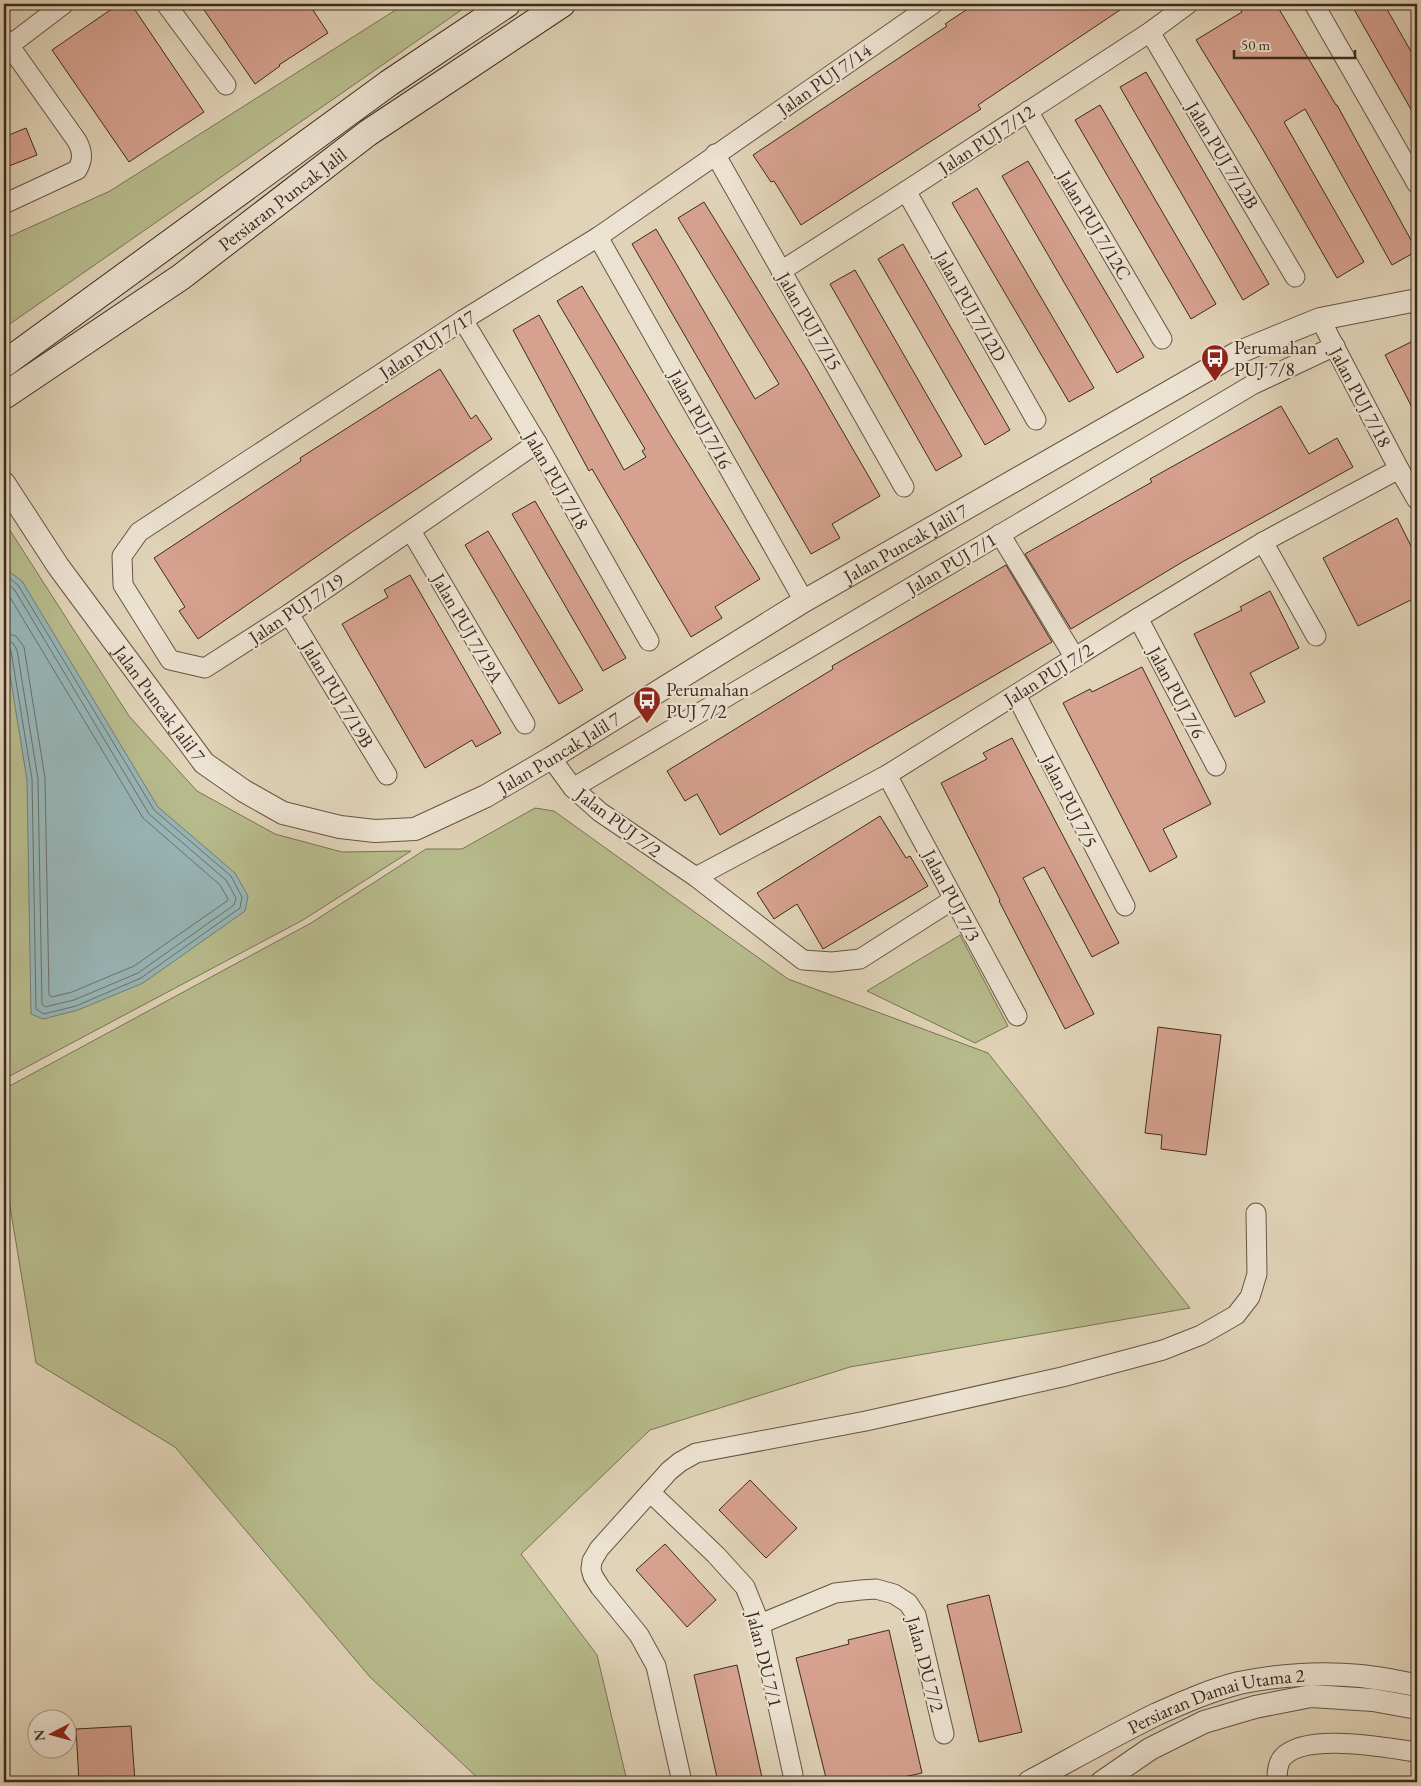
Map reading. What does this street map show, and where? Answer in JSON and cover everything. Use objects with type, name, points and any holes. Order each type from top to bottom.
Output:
[{"type":"main road","name":"Persiaran Puncak Jalil","points":[[4,364],[388,83],[507,4]]},
{"type":"main road","name":"Persiaran Puncak Jalil","points":[[4,396],[181,277],[368,133],[562,4]]},
{"type":"street","points":[[4,204],[77,170],[80,164],[81,148],[6,43],[64,4]]},
{"type":"street","points":[[166,4],[226,85]]},
{"type":"street","name":"Jalan PUJ 7/14","points":[[715,154],[933,4]]},
{"type":"street","name":"Jalan PUJ 7/12","points":[[781,270],[1150,32],[1188,4]]},
{"type":"street","points":[[1314,4],[1417,184]]},
{"type":"street","name":"Jalan PUJ 7/12B","points":[[1150,32],[1295,277]]},
{"type":"street","name":"Jalan PUJ 7/12C","points":[[1028,111],[1162,339]]},
{"type":"street","name":"Jalan PUJ 7/17","points":[[139,532],[463,320],[598,237],[715,154]]},
{"type":"street","name":"Jalan PUJ 7/15","points":[[715,154],[904,487]]},
{"type":"street","name":"Jalan PUJ 7/12D","points":[[906,191],[1036,420]]},
{"type":"street","name":"Jalan PUJ 7/16","points":[[598,237],[804,601]]},
{"type":"street","name":"Jalan Puncak Jalil 7","points":[[4,483],[58,566],[204,763],[244,791],[283,813],[340,827],[375,831],[415,829],[486,796],[551,758],[804,601],[1237,353],[1320,319],[1417,300]]},
{"type":"street","name":"Jalan PUJ 7/18","points":[[1320,319],[1417,500]]},
{"type":"street","name":"Jalan PUJ 7/18","points":[[463,320],[537,444],[649,641]]},
{"type":"street","name":"Jalan PUJ 7/1","points":[[572,788],[1252,385],[1335,346]]},
{"type":"street","name":"Jalan PUJ 7/19","points":[[139,532],[122,556],[123,585],[170,660],[205,668],[289,614],[537,444]]},
{"type":"street","name":"Jalan PUJ 7/2","points":[[696,877],[887,775],[1263,542],[1399,469]]},
{"type":"street","name":"Jalan PUJ 7/19A","points":[[411,531],[525,724]]},
{"type":"street","points":[[1000,534],[1075,658]]},
{"type":"street","points":[[1263,542],[1316,636]]},
{"type":"street","name":"Jalan PUJ 7/19B","points":[[289,614],[387,775]]},
{"type":"street","name":"Jalan PUJ 7/6","points":[[1138,618],[1216,766]]},
{"type":"street","name":"Jalan PUJ 7/5","points":[[1016,695],[1125,906]]},
{"type":"street","name":"Jalan PUJ 7/2","points":[[551,758],[572,788],[600,812],[696,877],[803,960],[832,962],[860,959],[954,899]]},
{"type":"street","name":"Jalan PUJ 7/3","points":[[887,775],[1017,1016]]},
{"type":"street","points":[[682,1782],[656,1666],[639,1635],[600,1587],[591,1569],[592,1561],[599,1549],[669,1471],[696,1453],[866,1421],[1062,1377],[1163,1350],[1201,1335],[1236,1315],[1250,1297],[1257,1274],[1256,1213]]},
{"type":"street","name":"Jalan DU 7/1","points":[[650,1492],[716,1555],[745,1587],[760,1624],[793,1775]]},
{"type":"street","name":"Jalan DU 7/2","points":[[760,1624],[835,1593],[876,1590],[894,1594],[908,1603],[916,1615],[944,1734]]},
{"type":"street","name":"Persiaran Damai Utama 2","points":[[1029,1782],[1147,1719],[1209,1692],[1240,1683],[1334,1674],[1362,1676],[1417,1685]]},
{"type":"street","name":"Persiaran Damai Utama 2","points":[[1102,1782],[1150,1749],[1204,1722],[1255,1707],[1311,1696],[1373,1700],[1417,1708]]},
{"type":"street","points":[[1277,1782],[1277,1769],[1282,1758],[1292,1750],[1312,1744],[1331,1742],[1417,1752]]},
{"type":"green space","points":[[405,4],[470,4],[4,328],[4,239],[110,191]]},
{"type":"green space","points":[[4,521],[129,716],[197,791],[275,834],[342,852],[411,851],[303,920],[6,1078],[4,1054]]},
{"type":"green space","points":[[535,808],[554,811],[788,979],[988,1053],[1190,1308],[850,1367],[650,1430],[521,1554],[597,1655],[627,1781],[620,1782],[482,1782],[370,1677],[175,1447],[36,1363],[4,1170],[4,1089],[311,923],[426,849],[462,849]]},
{"type":"green space","points":[[960,935],[1008,1026],[975,1043],[867,991]]},
{"type":"water","points":[[4,568],[22,581],[158,807],[235,873],[248,896],[245,911],[143,983],[78,1010],[43,1019],[31,1014],[27,780],[4,638]]},
{"type":"building","points":[[119,4],[131,4],[204,112],[129,162],[52,50]]},
{"type":"building","points":[[200,4],[309,4],[328,33],[279,65],[255,84]]},
{"type":"building","points":[[975,4],[1129,4],[978,105],[981,109],[801,225],[774,181],[771,182],[753,155],[947,26],[945,24]]},
{"type":"building","points":[[1237,4],[1276,4],[1337,105],[1417,251],[1392,265],[1305,109],[1284,122],[1364,262],[1337,278],[1258,141],[1196,40],[1242,12]]},
{"type":"building","points":[[1351,4],[1384,4],[1417,62],[1417,120]]},
{"type":"building","points":[[1146,72],[1269,284],[1243,300],[1120,87]]},
{"type":"building","points":[[1100,105],[1216,304],[1191,319],[1075,120]]},
{"type":"building","points":[[26,128],[37,155],[4,168],[4,137]]},
{"type":"building","points":[[1028,161],[1144,357],[1117,373],[1002,176]]},
{"type":"building","points":[[977,188],[1094,388],[1069,402],[952,203]]},
{"type":"building","points":[[704,202],[806,368],[880,496],[832,524],[840,538],[811,554],[632,244],[656,229],[755,399],[779,384],[678,218]]},
{"type":"building","points":[[903,244],[1010,430],[985,445],[878,259]]},
{"type":"building","points":[[855,270],[962,456],[936,471],[830,284]]},
{"type":"building","points":[[582,286],[670,434],[760,579],[715,607],[722,618],[691,637],[592,469],[589,471],[513,330],[539,315],[624,470],[646,457],[642,451],[645,449],[557,301]]},
{"type":"building","points":[[1411,342],[1417,353],[1417,417],[1385,355]]},
{"type":"building","points":[[440,369],[471,419],[476,415],[492,439],[352,532],[198,639],[179,611],[185,607],[154,558],[301,461],[300,458]]},
{"type":"building","points":[[1281,406],[1309,454],[1337,438],[1353,467],[1184,561],[1071,629],[1025,554],[1152,482],[1150,479]]},
{"type":"building","points":[[535,501],[626,658],[603,671],[512,514]]},
{"type":"building","points":[[1397,518],[1417,558],[1417,597],[1358,626],[1323,558]]},
{"type":"building","points":[[488,531],[583,690],[559,704],[465,545]]},
{"type":"building","points":[[1006,565],[1052,642],[720,835],[697,794],[685,801],[667,771],[833,669],[832,666]]},
{"type":"building","points":[[410,575],[501,733],[476,747],[472,740],[425,768],[342,624],[388,597],[384,590]]},
{"type":"building","points":[[1270,591],[1299,648],[1250,673],[1265,702],[1235,717],[1194,634],[1242,610],[1240,607]]},
{"type":"building","points":[[1142,667],[1211,804],[1163,829],[1177,857],[1150,872],[1063,703],[1090,689],[1092,692]]},
{"type":"building","points":[[1012,738],[1119,943],[1092,957],[1044,867],[1023,878],[1094,1014],[1065,1029],[941,783],[987,759],[983,753]]},
{"type":"building","points":[[880,816],[906,858],[910,856],[928,886],[823,949],[797,904],[774,919],[757,893]]},
{"type":"building","points":[[1158,1027],[1221,1035],[1206,1155],[1161,1149],[1162,1135],[1145,1133]]},
{"type":"building","points":[[750,1480],[797,1528],[766,1558],[719,1510]]},
{"type":"building","points":[[665,1544],[716,1600],[687,1627],[636,1570]]},
{"type":"building","points":[[989,1595],[1022,1732],[979,1742],[947,1605]]},
{"type":"building","points":[[889,1630],[922,1773],[881,1782],[827,1782],[796,1658],[849,1644],[848,1640]]},
{"type":"building","points":[[737,1665],[763,1782],[718,1782],[694,1675]]},
{"type":"building","points":[[131,1726],[135,1782],[79,1782],[78,1729]]},
{"type":"place","name":"Perumahan PUJ 7/8","points":[[1215,382]]},
{"type":"place","name":"Perumahan PUJ 7/2","points":[[647,724]]}]
